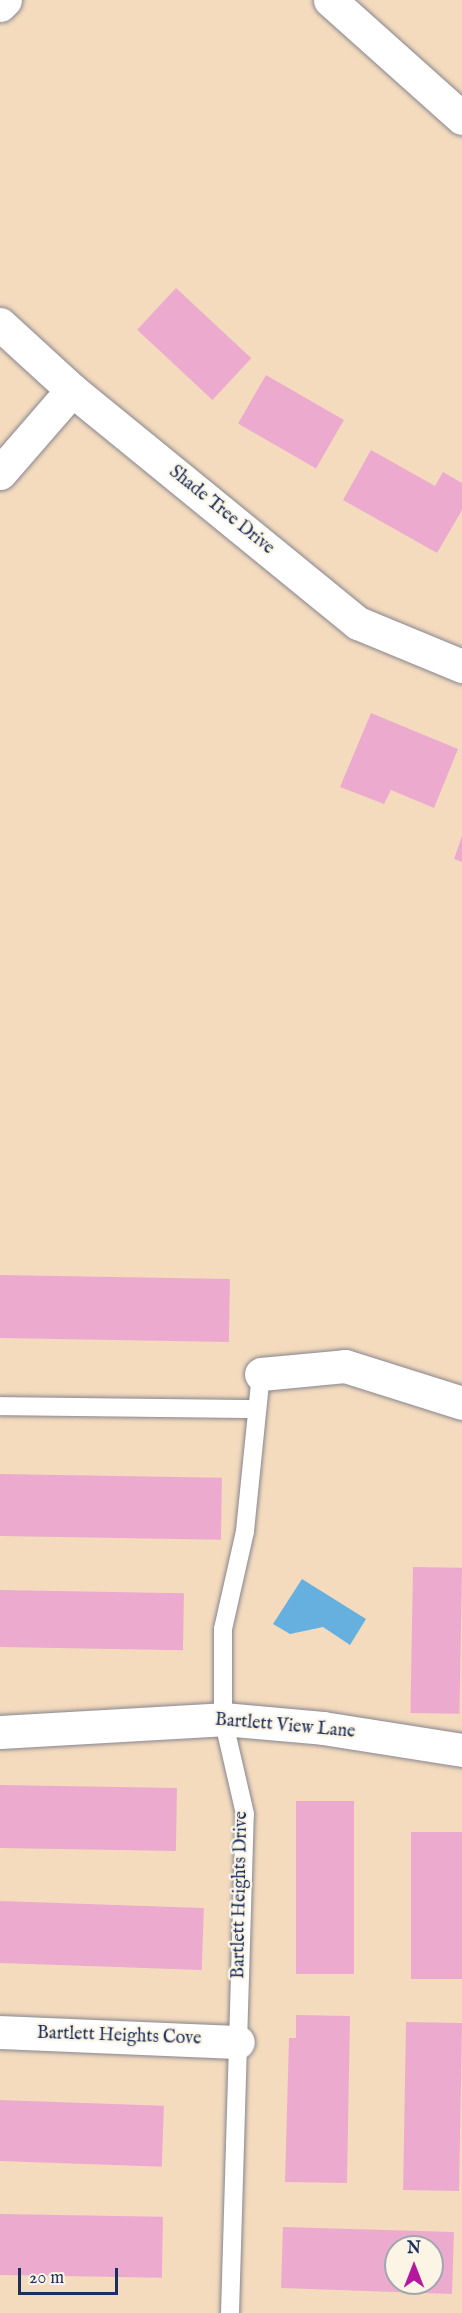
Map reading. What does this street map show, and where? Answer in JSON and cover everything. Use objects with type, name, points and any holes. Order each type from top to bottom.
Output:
[{"type":"street","points":[[0,5],[5,0]]},
{"type":"street","points":[[330,0],[462,118]]},
{"type":"street","name":"Shade Tree Drive","points":[[0,324],[72,390],[358,623],[462,666]]},
{"type":"street","points":[[0,472],[72,390]]},
{"type":"street","points":[[261,1374],[345,1366],[462,1403]]},
{"type":"street","name":"Bartlett View Lane","points":[[0,1732],[223,1719],[323,1728],[462,1750]]},
{"type":"street","name":"Bartlett Heights Cove","points":[[0,2032],[238,2042]]},
{"type":"lane","name":"Bartlett Heights Drive","points":[[230,2313],[244,1814],[223,1719],[223,1629],[245,1532],[261,1374]]},
{"type":"lane","points":[[0,1406],[257,1409]]},
{"type":"water","points":[[302,1579],[366,1619],[350,1645],[323,1627],[290,1634],[273,1624]]},
{"type":"building","points":[[176,288],[251,358],[212,400],[137,330]]},
{"type":"building","points":[[266,375],[344,420],[316,468],[238,423]]},
{"type":"building","points":[[371,450],[435,486],[443,472],[462,483],[462,510],[437,553],[343,500]]},
{"type":"building","points":[[371,713],[458,749],[434,808],[391,790],[384,804],[340,787]]},
{"type":"building","points":[[462,836],[462,862],[454,859]]},
{"type":"building","points":[[0,1275],[230,1279],[229,1342],[0,1338]]},
{"type":"building","points":[[0,1474],[222,1478],[221,1540],[0,1536]]},
{"type":"building","points":[[413,1567],[462,1568],[459,1714],[410,1713]]},
{"type":"building","points":[[0,1590],[184,1593],[183,1650],[0,1647]]},
{"type":"building","points":[[0,1785],[177,1788],[176,1851],[0,1848]]},
{"type":"building","points":[[296,1801],[354,1801],[354,1974],[296,1974]]},
{"type":"building","points":[[411,1832],[462,1832],[462,1979],[411,1979]]},
{"type":"building","points":[[0,1901],[204,1908],[202,1970],[0,1963]]},
{"type":"building","points":[[296,2015],[350,2016],[347,2183],[285,2182],[289,2038],[296,2038]]},
{"type":"building","points":[[406,2022],[462,2023],[459,2191],[403,2190]]},
{"type":"building","points":[[0,2100],[164,2106],[162,2167],[0,2161]]},
{"type":"building","points":[[0,2214],[163,2217],[162,2278],[0,2275]]},
{"type":"building","points":[[283,2227],[454,2232],[452,2294],[444,2294],[444,2235],[384,2235],[384,2292],[281,2288]]}]
